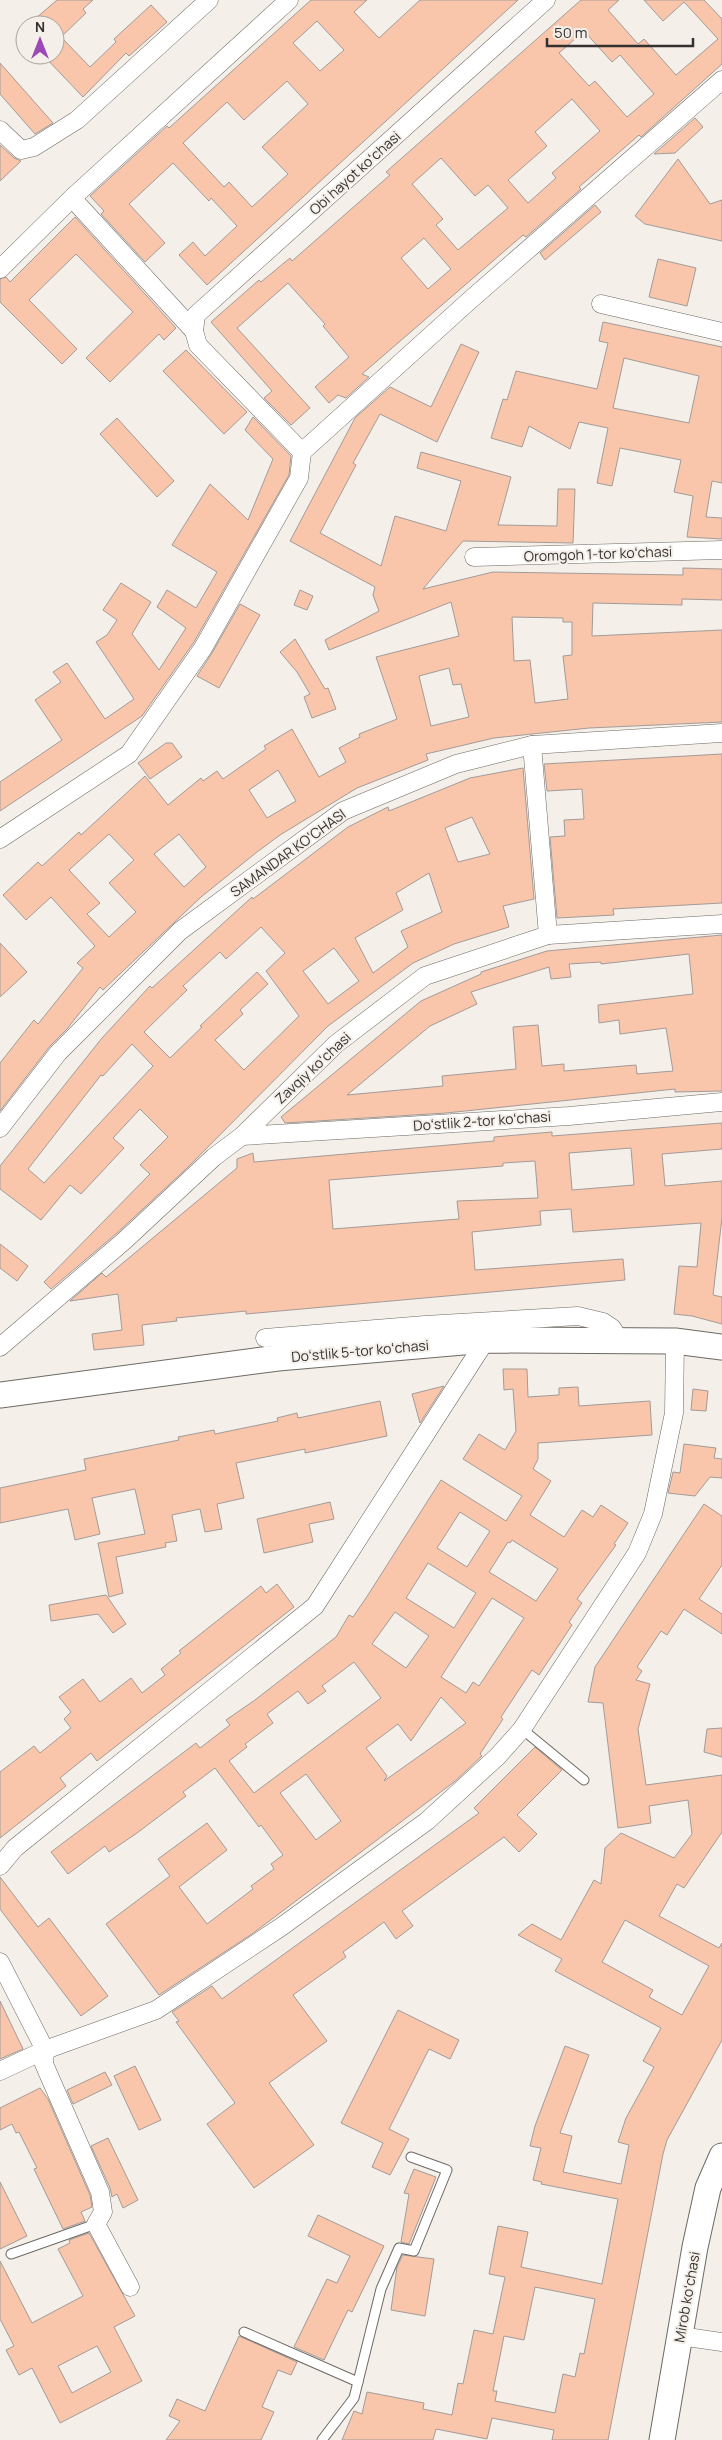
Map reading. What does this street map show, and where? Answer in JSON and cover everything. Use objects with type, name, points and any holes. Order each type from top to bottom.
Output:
[{"type":"street","points":[[0,130],[20,150],[34,147],[76,120],[209,0]]},
{"type":"street","points":[[0,269],[72,198],[289,0]]},
{"type":"street","name":"Obi hayot koʻchasi","points":[[194,331],[196,315],[546,0]]},
{"type":"street","points":[[0,839],[129,754],[203,648],[299,478],[302,452],[477,294],[722,80]]},
{"type":"street","points":[[72,198],[194,331],[198,345],[302,452]]},
{"type":"street","points":[[601,304],[722,332]]},
{"type":"street","name":"Oromgoh 1-tor koʻchasi","points":[[474,557],[722,550]]},
{"type":"street","name":"SAMANDAR KO‘CHASI","points":[[0,1128],[58,1053],[180,931],[343,811],[456,764],[532,746],[722,733]]},
{"type":"street","points":[[532,746],[548,935]]},
{"type":"street","name":"Zavqiy koʻchasi","points":[[0,1347],[124,1241],[214,1158],[242,1136],[336,1044],[425,976],[548,935],[722,924]]},
{"type":"street","name":"Doʻstlik 2-tor koʻchasi","points":[[242,1136],[569,1116],[722,1102]]},
{"type":"street","points":[[265,1338],[425,1324],[578,1316],[603,1322],[612,1328],[621,1342]]},
{"type":"street","points":[[0,1866],[15,1848],[315,1606],[486,1340]]},
{"type":"street","name":"Doʻstlik 5-tor koʻchasi","points":[[0,1396],[278,1358],[486,1340],[675,1341],[722,1347]]},
{"type":"street","points":[[0,2071],[45,2050],[156,2010],[281,1927],[427,1822],[498,1756],[522,1729],[636,1553],[652,1514],[674,1413],[675,1341]]},
{"type":"street","points":[[0,1962],[45,2050],[44,2064],[100,2192],[103,2212],[96,2224],[130,2287]]},
{"type":"street","name":"Mirob koʻchasi","points":[[662,2440],[695,2247],[708,2188],[722,2156]]},
{"type":"street","points":[[680,2336],[722,2342]]},
{"type":"lane","points":[[522,1729],[584,1780]]},
{"type":"lane","points":[[322,2440],[354,2398],[381,2289],[400,2248],[414,2251],[447,2170],[411,2157]]},
{"type":"lane","points":[[11,2254],[96,2224]]},
{"type":"lane","points":[[244,2332],[358,2382]]},
{"type":"building","points":[[57,0],[93,0],[83,9],[86,13],[65,33],[65,15],[40,15]]},
{"type":"building","points":[[311,0],[367,0],[354,12],[379,38],[420,0],[518,0],[207,285],[179,255],[193,242],[205,256],[237,226],[211,198],[209,201],[173,163],[129,204],[165,243],[145,262],[101,214],[104,211],[90,196],[167,126],[169,128]],"holes":[[[317,21],[344,50],[320,71],[293,43]],[[287,81],[308,104],[262,147],[288,174],[252,207],[229,182],[224,187],[183,143],[227,102],[244,120]]]},
{"type":"building","points":[[581,0],[619,0],[608,10],[638,44],[644,39],[676,75],[718,39],[684,2],[663,21],[644,0],[704,0],[722,19],[722,64],[641,137],[639,135],[579,187],[581,189],[526,237],[523,235],[362,374],[369,377],[346,398],[338,395],[329,403],[315,387],[349,357],[323,326],[325,324],[288,283],[237,328],[310,408],[291,425],[264,398],[272,391],[211,322],[259,280],[261,282],[290,258],[292,261],[390,175],[386,172]],"holes":[[[584,31],[612,62],[620,55],[654,94],[627,117],[595,81],[589,86],[559,53]],[[572,99],[600,131],[552,173],[556,178],[528,203],[508,180],[547,146],[535,132]],[[441,158],[475,196],[488,185],[508,208],[458,250],[436,225],[443,219],[412,184]],[[424,238],[451,269],[428,289],[401,258]]]},
{"type":"building","points":[[151,5],[167,22],[129,56],[126,53],[83,97],[53,65],[65,65],[65,41],[90,67],[116,42],[114,39]]},
{"type":"building","points":[[0,63],[53,123],[35,134],[0,94]]},
{"type":"building","points":[[695,118],[703,127],[675,153],[654,154]]},
{"type":"building","points":[[0,145],[14,158],[21,161],[0,181]]},
{"type":"building","points":[[678,159],[710,204],[722,200],[722,241],[645,224],[635,216]]},
{"type":"building","points":[[595,205],[601,212],[545,260],[540,253]]},
{"type":"building","points":[[75,217],[176,328],[164,340],[159,334],[110,382],[86,358],[133,312],[76,254],[29,300],[77,349],[62,364],[0,302],[0,279],[6,277],[10,282]]},
{"type":"building","points":[[658,259],[696,268],[687,306],[649,297]]},
{"type":"building","points":[[603,322],[722,347],[722,483],[712,481],[706,517],[722,518],[722,539],[687,537],[693,496],[674,492],[681,460],[620,448],[612,486],[597,483],[608,428],[579,422],[570,449],[529,426],[522,447],[491,438],[503,399],[507,400],[516,371],[597,389],[608,343],[599,341]],"holes":[[[624,358],[699,376],[689,423],[613,408]]]},
{"type":"building","points":[[461,344],[479,352],[437,442],[380,414],[353,463],[356,465],[320,533],[381,566],[395,516],[446,531],[461,481],[417,468],[421,452],[511,477],[498,525],[557,526],[558,489],[575,489],[573,543],[463,541],[423,589],[493,572],[683,575],[683,568],[722,569],[722,600],[682,599],[682,605],[593,603],[592,636],[722,630],[722,722],[589,728],[494,738],[426,754],[428,760],[357,788],[280,835],[257,852],[201,897],[103,990],[100,987],[67,1029],[50,1046],[0,1111],[0,1063],[34,1020],[38,1024],[83,968],[77,963],[95,946],[51,897],[26,920],[3,895],[38,862],[42,866],[79,832],[81,835],[145,776],[168,805],[201,778],[203,781],[217,771],[223,779],[266,749],[264,746],[292,729],[319,777],[346,762],[339,748],[360,737],[359,734],[397,719],[376,657],[459,636],[451,602],[329,650],[325,640],[379,611],[373,595],[375,587],[290,541],[355,418],[390,387],[431,407]],"holes":[[[512,617],[563,618],[563,622],[572,622],[572,655],[563,656],[568,699],[535,703],[530,660],[514,661]],[[449,668],[453,685],[461,684],[469,717],[431,726],[419,676]],[[278,770],[296,801],[267,818],[249,790]],[[109,834],[134,860],[109,883],[136,912],[109,937],[87,914],[100,903],[69,870]],[[179,834],[206,867],[184,887],[154,854]]]},
{"type":"building","points":[[186,350],[247,412],[224,434],[163,371]]},
{"type":"building","points":[[253,417],[291,456],[289,475],[194,642],[142,716],[0,811],[0,782],[62,740],[35,700],[61,682],[53,672],[67,663],[105,719],[134,699],[96,642],[107,635],[117,620],[103,610],[121,583],[151,602],[132,634],[159,670],[186,628],[157,607],[167,590],[196,608],[217,572],[172,545],[210,484],[248,520],[273,459],[245,430]]},
{"type":"building","points":[[117,418],[174,481],[157,497],[100,434]]},
{"type":"building","points":[[300,590],[313,596],[307,610],[294,605]]},
{"type":"building","points":[[240,604],[260,615],[219,688],[197,676]]},
{"type":"building","points":[[295,639],[325,689],[328,688],[336,709],[312,718],[304,697],[310,694],[297,672],[280,652]]},
{"type":"building","points":[[166,743],[172,743],[182,757],[150,779],[138,763]]},
{"type":"building","points":[[722,754],[722,903],[613,909],[614,915],[557,918],[550,837],[565,836],[564,820],[584,819],[582,789],[547,791],[544,764]]},
{"type":"building","points":[[523,768],[534,899],[503,906],[509,927],[454,944],[413,963],[328,1026],[187,1168],[117,1233],[51,1289],[44,1282],[150,1174],[140,1165],[168,1137],[140,1109],[113,1138],[124,1148],[81,1194],[70,1185],[41,1220],[0,1189],[0,1166],[102,1038],[150,986],[152,988],[252,897],[253,899],[348,827],[388,807],[389,811],[470,778]],"holes":[[[472,817],[490,854],[458,862],[445,828]],[[429,873],[442,912],[401,931],[408,947],[373,973],[355,938],[403,910],[396,893]],[[261,927],[285,953],[266,971],[299,1016],[244,1070],[215,1040],[243,1014],[240,1010],[268,984],[257,972],[200,1026],[202,1027],[170,1058],[144,1032],[187,990],[183,986],[220,952],[226,959]],[[334,948],[359,981],[328,1004],[303,971]],[[132,1044],[153,1066],[44,1183],[28,1169],[101,1075],[103,1076]]]},
{"type":"building","points":[[722,935],[722,1091],[675,1092],[675,1089],[446,1113],[285,1123],[281,1117],[421,1001],[481,974],[481,972],[547,951]],"holes":[[[689,954],[693,994],[598,1005],[599,1023],[619,1020],[620,1034],[666,1028],[673,1071],[637,1074],[636,1065],[564,1071],[564,1064],[542,1066],[538,1025],[513,1027],[516,1069],[442,1076],[443,1086],[347,1095],[430,1026],[477,1004],[471,992],[549,967],[551,979],[571,977],[569,964],[601,962],[601,964]]]},
{"type":"building","points":[[0,943],[27,972],[0,997]]},
{"type":"building","points":[[722,1123],[722,1149],[662,1154],[665,1186],[722,1181],[722,1218],[713,1295],[722,1297],[722,1324],[692,1316],[674,1314],[679,1266],[697,1267],[701,1223],[573,1232],[571,1209],[540,1211],[541,1225],[472,1232],[475,1270],[623,1259],[625,1280],[246,1314],[246,1311],[176,1318],[177,1321],[142,1325],[144,1345],[94,1350],[92,1334],[122,1330],[118,1294],[70,1301],[102,1273],[106,1277],[237,1168],[237,1159],[253,1153],[254,1162],[494,1141],[494,1137],[552,1132],[552,1136]],"holes":[[[631,1148],[634,1185],[572,1190],[569,1153]],[[535,1161],[538,1198],[457,1201],[459,1219],[333,1229],[329,1180],[503,1166],[503,1163]]]},
{"type":"building","points":[[0,1244],[28,1266],[17,1281],[0,1268]]},
{"type":"building","points":[[503,1369],[527,1369],[528,1397],[559,1395],[559,1388],[578,1387],[579,1406],[650,1401],[652,1435],[538,1443],[538,1459],[533,1469],[551,1481],[530,1515],[564,1537],[582,1510],[593,1517],[601,1505],[628,1523],[614,1544],[616,1545],[577,1599],[582,1603],[569,1622],[572,1625],[539,1675],[532,1670],[501,1717],[503,1719],[480,1754],[482,1756],[454,1782],[252,1934],[159,1995],[106,1924],[170,1876],[158,1859],[207,1823],[227,1850],[179,1887],[207,1924],[253,1889],[251,1886],[274,1869],[271,1864],[283,1855],[261,1825],[259,1827],[215,1768],[183,1792],[186,1796],[137,1833],[109,1852],[105,1846],[68,1874],[51,1852],[196,1743],[200,1748],[230,1725],[226,1720],[255,1700],[336,1637],[349,1615],[353,1617],[368,1595],[441,1480],[506,1521],[522,1496],[463,1459],[479,1434],[505,1450],[516,1431],[513,1389],[504,1390]],"holes":[[[460,1512],[490,1531],[467,1567],[437,1548]],[[512,1540],[558,1569],[536,1601],[489,1572],[508,1542],[510,1543]],[[428,1563],[476,1593],[454,1628],[406,1598]],[[492,1598],[524,1618],[479,1686],[473,1682],[466,1693],[441,1677]],[[395,1612],[429,1636],[406,1668],[372,1644]],[[354,1662],[381,1698],[254,1793],[229,1761],[247,1747],[245,1744],[273,1723],[267,1714],[298,1691],[308,1704],[326,1691],[322,1686]],[[441,1697],[466,1723],[384,1781],[387,1776],[366,1748],[398,1724],[411,1741]],[[306,1774],[341,1821],[316,1840],[280,1793]]]},
{"type":"building","points":[[444,1386],[420,1423],[412,1394]]},
{"type":"building","points":[[693,1389],[708,1391],[706,1411],[691,1410]]},
{"type":"building","points":[[380,1401],[387,1436],[305,1453],[305,1449],[236,1463],[244,1498],[217,1504],[222,1529],[205,1532],[200,1509],[172,1515],[177,1541],[165,1543],[166,1547],[116,1557],[123,1593],[109,1597],[98,1543],[145,1534],[135,1489],[92,1498],[100,1534],[75,1540],[68,1509],[0,1523],[0,1488],[86,1470],[84,1459],[179,1440],[178,1437],[214,1430],[215,1434],[278,1421],[277,1418],[297,1413],[298,1418]]},
{"type":"building","points":[[684,1444],[716,1448],[714,1458],[722,1459],[722,1478],[710,1477],[695,1496],[668,1493],[673,1472],[680,1473]]},
{"type":"building","points":[[330,1502],[334,1519],[309,1524],[313,1542],[264,1553],[257,1519]]},
{"type":"building","points":[[704,1504],[722,1516],[722,1565],[699,1599],[722,1614],[722,1634],[684,1609],[667,1635],[661,1631],[637,1667],[642,1671],[636,1680],[650,1684],[638,1729],[646,1785],[722,1775],[722,1832],[684,1888],[677,1884],[659,1916],[719,1948],[722,1943],[722,2040],[667,2140],[663,2154],[608,2440],[552,2440],[554,2430],[492,2418],[487,2439],[436,2429],[433,2440],[342,2440],[354,2411],[362,2414],[367,2392],[424,2403],[423,2409],[452,2415],[458,2383],[463,2384],[474,2330],[493,2334],[505,2277],[489,2274],[498,2226],[528,2232],[521,2267],[602,2284],[618,2199],[541,2184],[542,2182],[533,2180],[541,2148],[530,2146],[535,2126],[565,2046],[589,2055],[560,2133],[572,2136],[563,2172],[621,2184],[629,2145],[618,2142],[626,2118],[654,2067],[643,2061],[661,2028],[555,1971],[562,1959],[518,1935],[532,1924],[561,1940],[594,1880],[601,1884],[605,1848],[621,1833],[674,1858],[692,1834],[688,1800],[649,1806],[651,1823],[618,1828],[603,1703],[588,1702],[595,1667]],"holes":[[[625,1920],[709,1966],[682,2015],[649,1997],[653,1990],[602,1962]],[[535,2287],[595,2299],[584,2354],[580,2353],[575,2377],[563,2374],[555,2413],[495,2401],[497,2391],[493,2391],[504,2336],[524,2340]]]},
{"type":"building","points":[[277,1584],[294,1607],[97,1761],[91,1753],[60,1778],[66,1786],[0,1838],[0,1772],[34,1746],[40,1753],[71,1728],[64,1719],[71,1712],[59,1697],[83,1679],[100,1702],[131,1678],[142,1693],[165,1675],[161,1669],[181,1653],[179,1651],[261,1586],[266,1593]]},
{"type":"building","points":[[106,1595],[126,1624],[113,1633],[98,1614],[51,1621],[49,1605]]},
{"type":"building","points":[[722,1728],[722,1757],[704,1752],[707,1729]]},
{"type":"building","points":[[535,1747],[562,1770],[517,1815],[537,1834],[519,1852],[504,1837],[402,1911],[413,1926],[396,1939],[384,1922],[343,1952],[346,1957],[293,1995],[327,2041],[269,2083],[314,2145],[254,2188],[207,2124],[235,2103],[176,2022],[179,2021],[172,2012],[212,1986],[222,1999],[479,1813],[474,1808]]},
{"type":"building","points":[[0,1877],[38,1927],[49,1918],[108,1996],[81,2016],[0,1909]]},
{"type":"building","points":[[0,2001],[23,2049],[0,2059]]},
{"type":"building","points":[[398,2010],[459,2040],[450,2059],[429,2049],[389,2129],[409,2139],[390,2175],[372,2167],[383,2143],[341,2123]]},
{"type":"building","points":[[135,2066],[161,2120],[139,2130],[114,2076]]},
{"type":"building","points":[[105,2072],[112,2085],[73,2104],[67,2090]]},
{"type":"building","points":[[40,2088],[48,2099],[90,2195],[92,2207],[81,2212],[85,2221],[63,2229],[34,2169],[37,2168],[19,2132],[16,2133],[12,2124],[0,2130],[0,2108]]},
{"type":"building","points":[[108,2138],[138,2200],[123,2208],[117,2194],[112,2197],[110,2188],[91,2146]]},
{"type":"building","points":[[414,2169],[436,2177],[409,2244],[401,2242],[409,2194],[404,2193]]},
{"type":"building","points":[[0,2182],[27,2236],[0,2249]]},
{"type":"building","points":[[318,2215],[384,2246],[352,2312],[348,2310],[324,2360],[294,2347],[327,2279],[337,2283],[350,2256],[308,2236]]},
{"type":"building","points":[[89,2233],[135,2316],[114,2327],[142,2381],[60,2423],[32,2368],[19,2375],[6,2350],[14,2346],[0,2319],[0,2261],[32,2323],[83,2296],[58,2249],[70,2243],[69,2240]],"holes":[[[97,2346],[111,2372],[72,2393],[58,2366]]]},
{"type":"building","points":[[403,2255],[434,2259],[425,2316],[391,2310],[397,2267]]},
{"type":"building","points":[[239,2336],[297,2362],[291,2375],[278,2370],[262,2407],[274,2412],[261,2440],[166,2440],[180,2421],[169,2416],[177,2399],[205,2411]]}]
